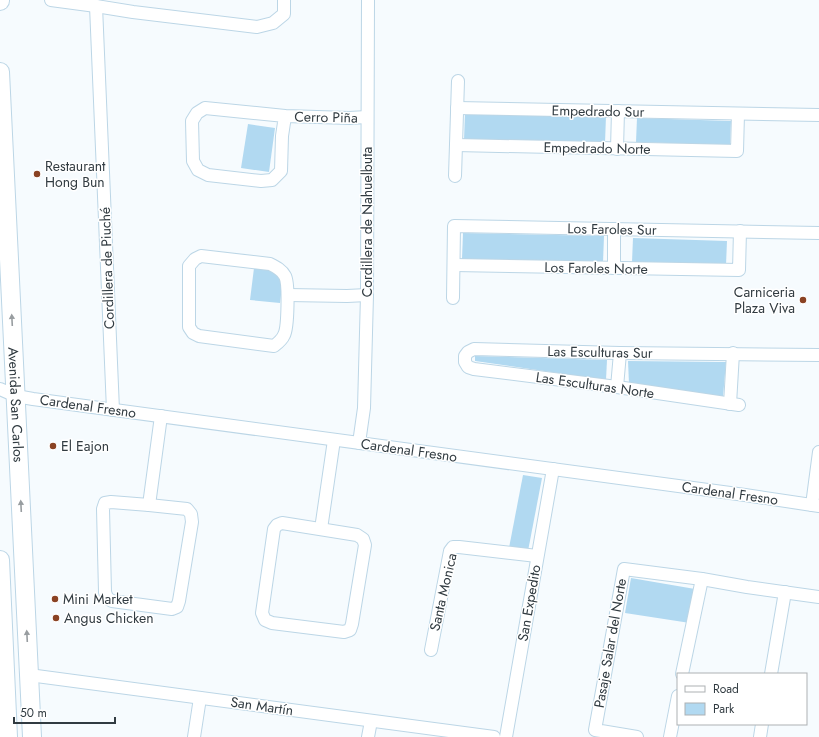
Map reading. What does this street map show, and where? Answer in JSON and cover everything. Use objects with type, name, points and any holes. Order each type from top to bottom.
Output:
[{"type":"main road","name":"Avenida San Carlos","points":[[0,72],[8,392],[29,675],[32,737]]},
{"type":"main road","points":[[0,560],[3,678],[8,737]]},
{"type":"street","points":[[57,0],[96,6],[133,6],[258,27],[273,24],[284,14],[284,0]]},
{"type":"street","name":"Cordillera de Nahuelbuta","points":[[360,443],[364,408],[367,295],[368,0]]},
{"type":"street","name":"Cordillera de Piuché","points":[[96,6],[113,410]]},
{"type":"street","points":[[456,176],[458,81]]},
{"type":"street","name":"Cerro Piña","points":[[285,116],[281,171],[272,180],[262,181],[208,175],[198,170],[193,161],[192,121],[198,113],[205,108],[285,116],[349,118],[367,117]]},
{"type":"street","name":"Empedrado Sur","points":[[457,108],[819,115]]},
{"type":"street","points":[[617,148],[618,111]]},
{"type":"street","name":"Empedrado Norte","points":[[456,145],[737,151],[738,114]]},
{"type":"street","name":"Los Faroles Sur","points":[[454,265],[454,226],[819,233]]},
{"type":"street","points":[[614,229],[614,268]]},
{"type":"street","name":"Los Faroles Norte","points":[[454,265],[739,270],[740,231]]},
{"type":"street","points":[[201,256],[270,264],[279,269],[286,277],[288,295],[285,334],[281,341],[274,346],[200,336],[193,333],[189,327],[189,266],[195,259],[201,256]]},
{"type":"street","points":[[453,298],[454,265]]},
{"type":"street","points":[[288,295],[367,295]]},
{"type":"street","name":"Las Esculturas Sur","points":[[468,352],[474,349],[819,354]]},
{"type":"street","name":"Las Esculturas Norte","points":[[468,352],[465,356],[465,362],[468,367],[474,369],[735,404],[733,353]]},
{"type":"street","points":[[617,387],[620,352]]},
{"type":"street","name":"Cardenal Fresno","points":[[8,392],[33,399],[816,506]]},
{"type":"street","points":[[150,505],[161,416]]},
{"type":"street","points":[[321,529],[334,440]]},
{"type":"street","points":[[816,506],[819,452]]},
{"type":"street","name":"San Expedito","points":[[506,737],[553,469]]},
{"type":"street","points":[[111,502],[150,505],[187,509],[191,514],[192,522],[180,601],[177,607],[172,609],[112,601],[107,598],[105,592],[103,509],[105,503],[111,502]]},
{"type":"street","points":[[282,523],[321,529],[357,536],[363,539],[364,545],[350,630],[344,632],[272,623],[265,620],[262,613],[274,529],[277,525],[282,523]]},
{"type":"street","name":"Santa Monica","points":[[431,650],[450,551],[453,547],[537,556]]},
{"type":"street","name":"Pasaje Salar del Norte","points":[[637,737],[595,730],[624,569],[819,597]]},
{"type":"street","points":[[682,673],[702,579]]},
{"type":"street","points":[[771,673],[785,592]]},
{"type":"street","name":"San Martín","points":[[29,675],[494,737]]},
{"type":"street","points":[[194,737],[200,698]]},
{"type":"street","points":[[670,737],[677,701]]},
{"type":"street","points":[[368,737],[371,720]]},
{"type":"street","points":[[760,737],[762,725]]},
{"type":"green space","points":[[465,113],[606,116],[605,143],[464,140]]},
{"type":"green space","points":[[637,118],[731,121],[730,145],[636,142]]},
{"type":"green space","points":[[248,124],[275,128],[269,172],[241,168]]},
{"type":"green space","points":[[463,233],[604,236],[603,263],[462,259]]},
{"type":"green space","points":[[633,238],[727,241],[726,265],[632,262]]},
{"type":"green space","points":[[254,268],[284,271],[280,303],[250,300]]},
{"type":"green space","points":[[475,356],[607,360],[606,380],[475,361]]},
{"type":"green space","points":[[628,361],[726,362],[723,397],[629,384]]},
{"type":"green space","points":[[523,475],[542,478],[528,551],[509,548]]},
{"type":"green space","points":[[631,578],[695,589],[690,623],[625,613]]},
{"type":"place","name":"Restaurant Hong Bun","points":[[37,174]]},
{"type":"place","name":"Carniceria Plaza Viva","points":[[803,300]]},
{"type":"place","name":"El Eajon","points":[[53,446]]},
{"type":"place","name":"Mini Market","points":[[55,599]]},
{"type":"place","name":"Angus Chicken","points":[[56,618]]}]
